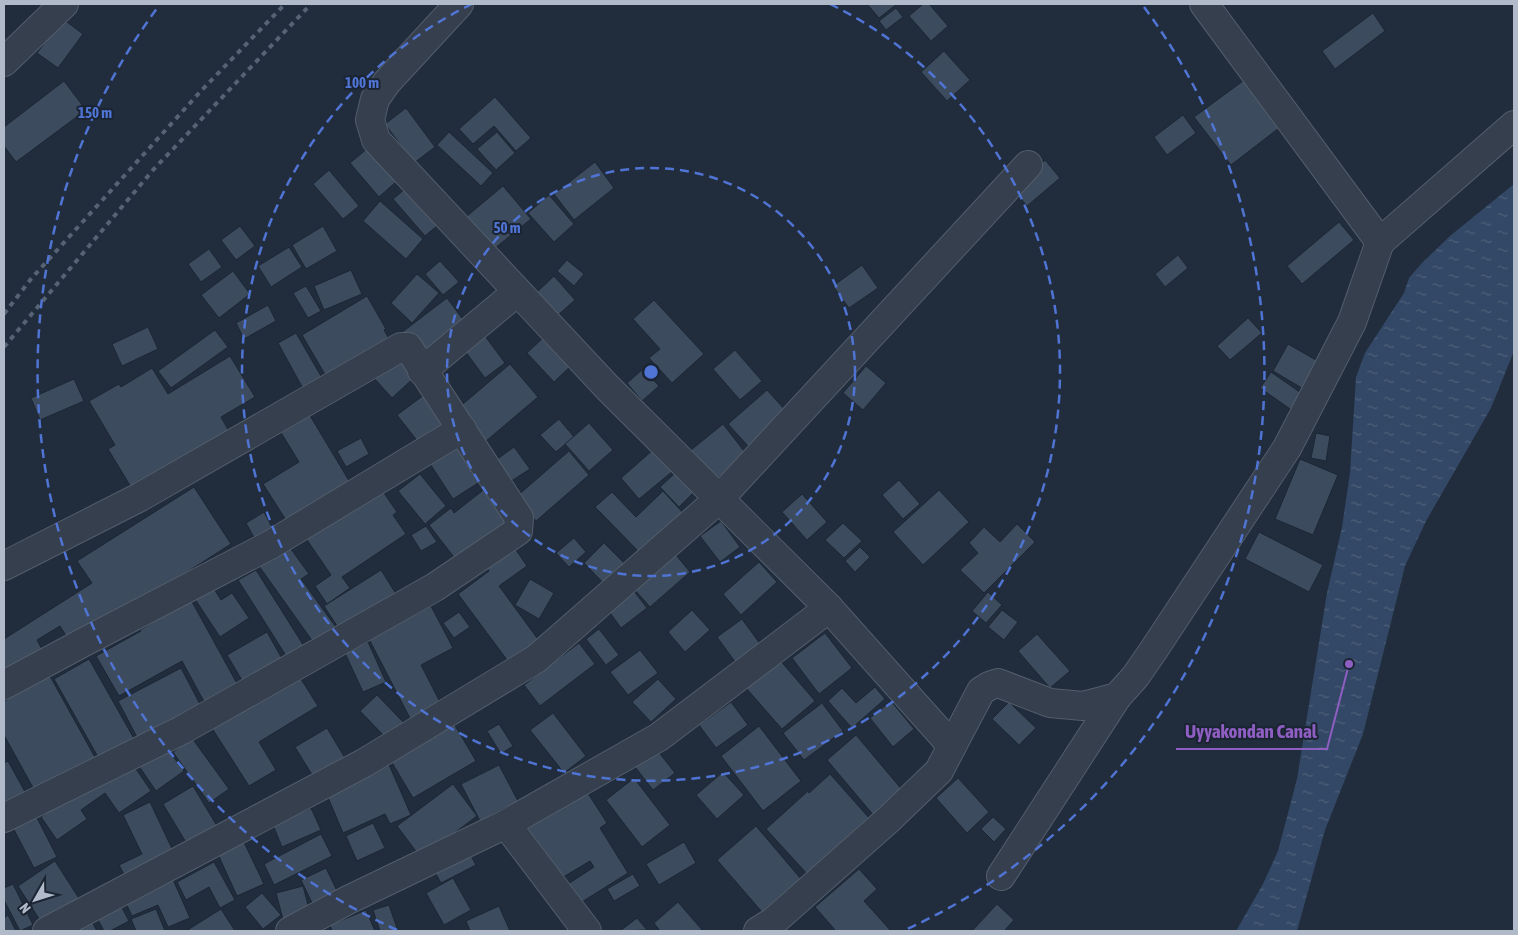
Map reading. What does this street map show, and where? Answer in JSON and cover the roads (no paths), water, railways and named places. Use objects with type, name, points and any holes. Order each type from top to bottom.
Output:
[{"type":"street","points":[[4,62],[64,4]]},
{"type":"street","points":[[459,4],[387,82],[375,100],[370,120],[376,140],[608,387],[829,608],[952,746]]},
{"type":"street","points":[[1204,4],[1380,242]]},
{"type":"street","points":[[1001,876],[1117,697],[1154,651],[1287,448],[1352,322],[1380,242],[1514,125]]},
{"type":"street","points":[[47,931],[364,763],[536,660],[720,498],[1028,165]]},
{"type":"street","points":[[422,370],[517,292]]},
{"type":"street","points":[[4,566],[140,497],[401,347],[408,347],[519,518],[518,531],[435,587],[182,730],[4,818]]},
{"type":"street","points":[[4,686],[270,545],[462,429]]},
{"type":"street","points":[[290,931],[348,900],[506,824],[659,737],[829,608]]},
{"type":"street","points":[[758,931],[774,921],[889,819],[939,771],[981,690],[998,683],[1050,703],[1083,706],[1117,697]]},
{"type":"street","points":[[506,824],[587,931]]},
{"type":"water","points":[[1514,184],[1514,351],[1491,408],[1426,521],[1405,566],[1363,734],[1325,830],[1297,931],[1236,931],[1263,884],[1278,851],[1297,779],[1327,593],[1342,527],[1350,473],[1356,377],[1365,353],[1404,293],[1409,278],[1450,236]]},
{"type":"railway","points":[[4,314],[31,279],[200,92],[285,4]]},
{"type":"railway","points":[[4,347],[153,170],[311,4]]},
{"type":"place","name":"Uyyakondan Canal","points":[[1349,664]]}]
